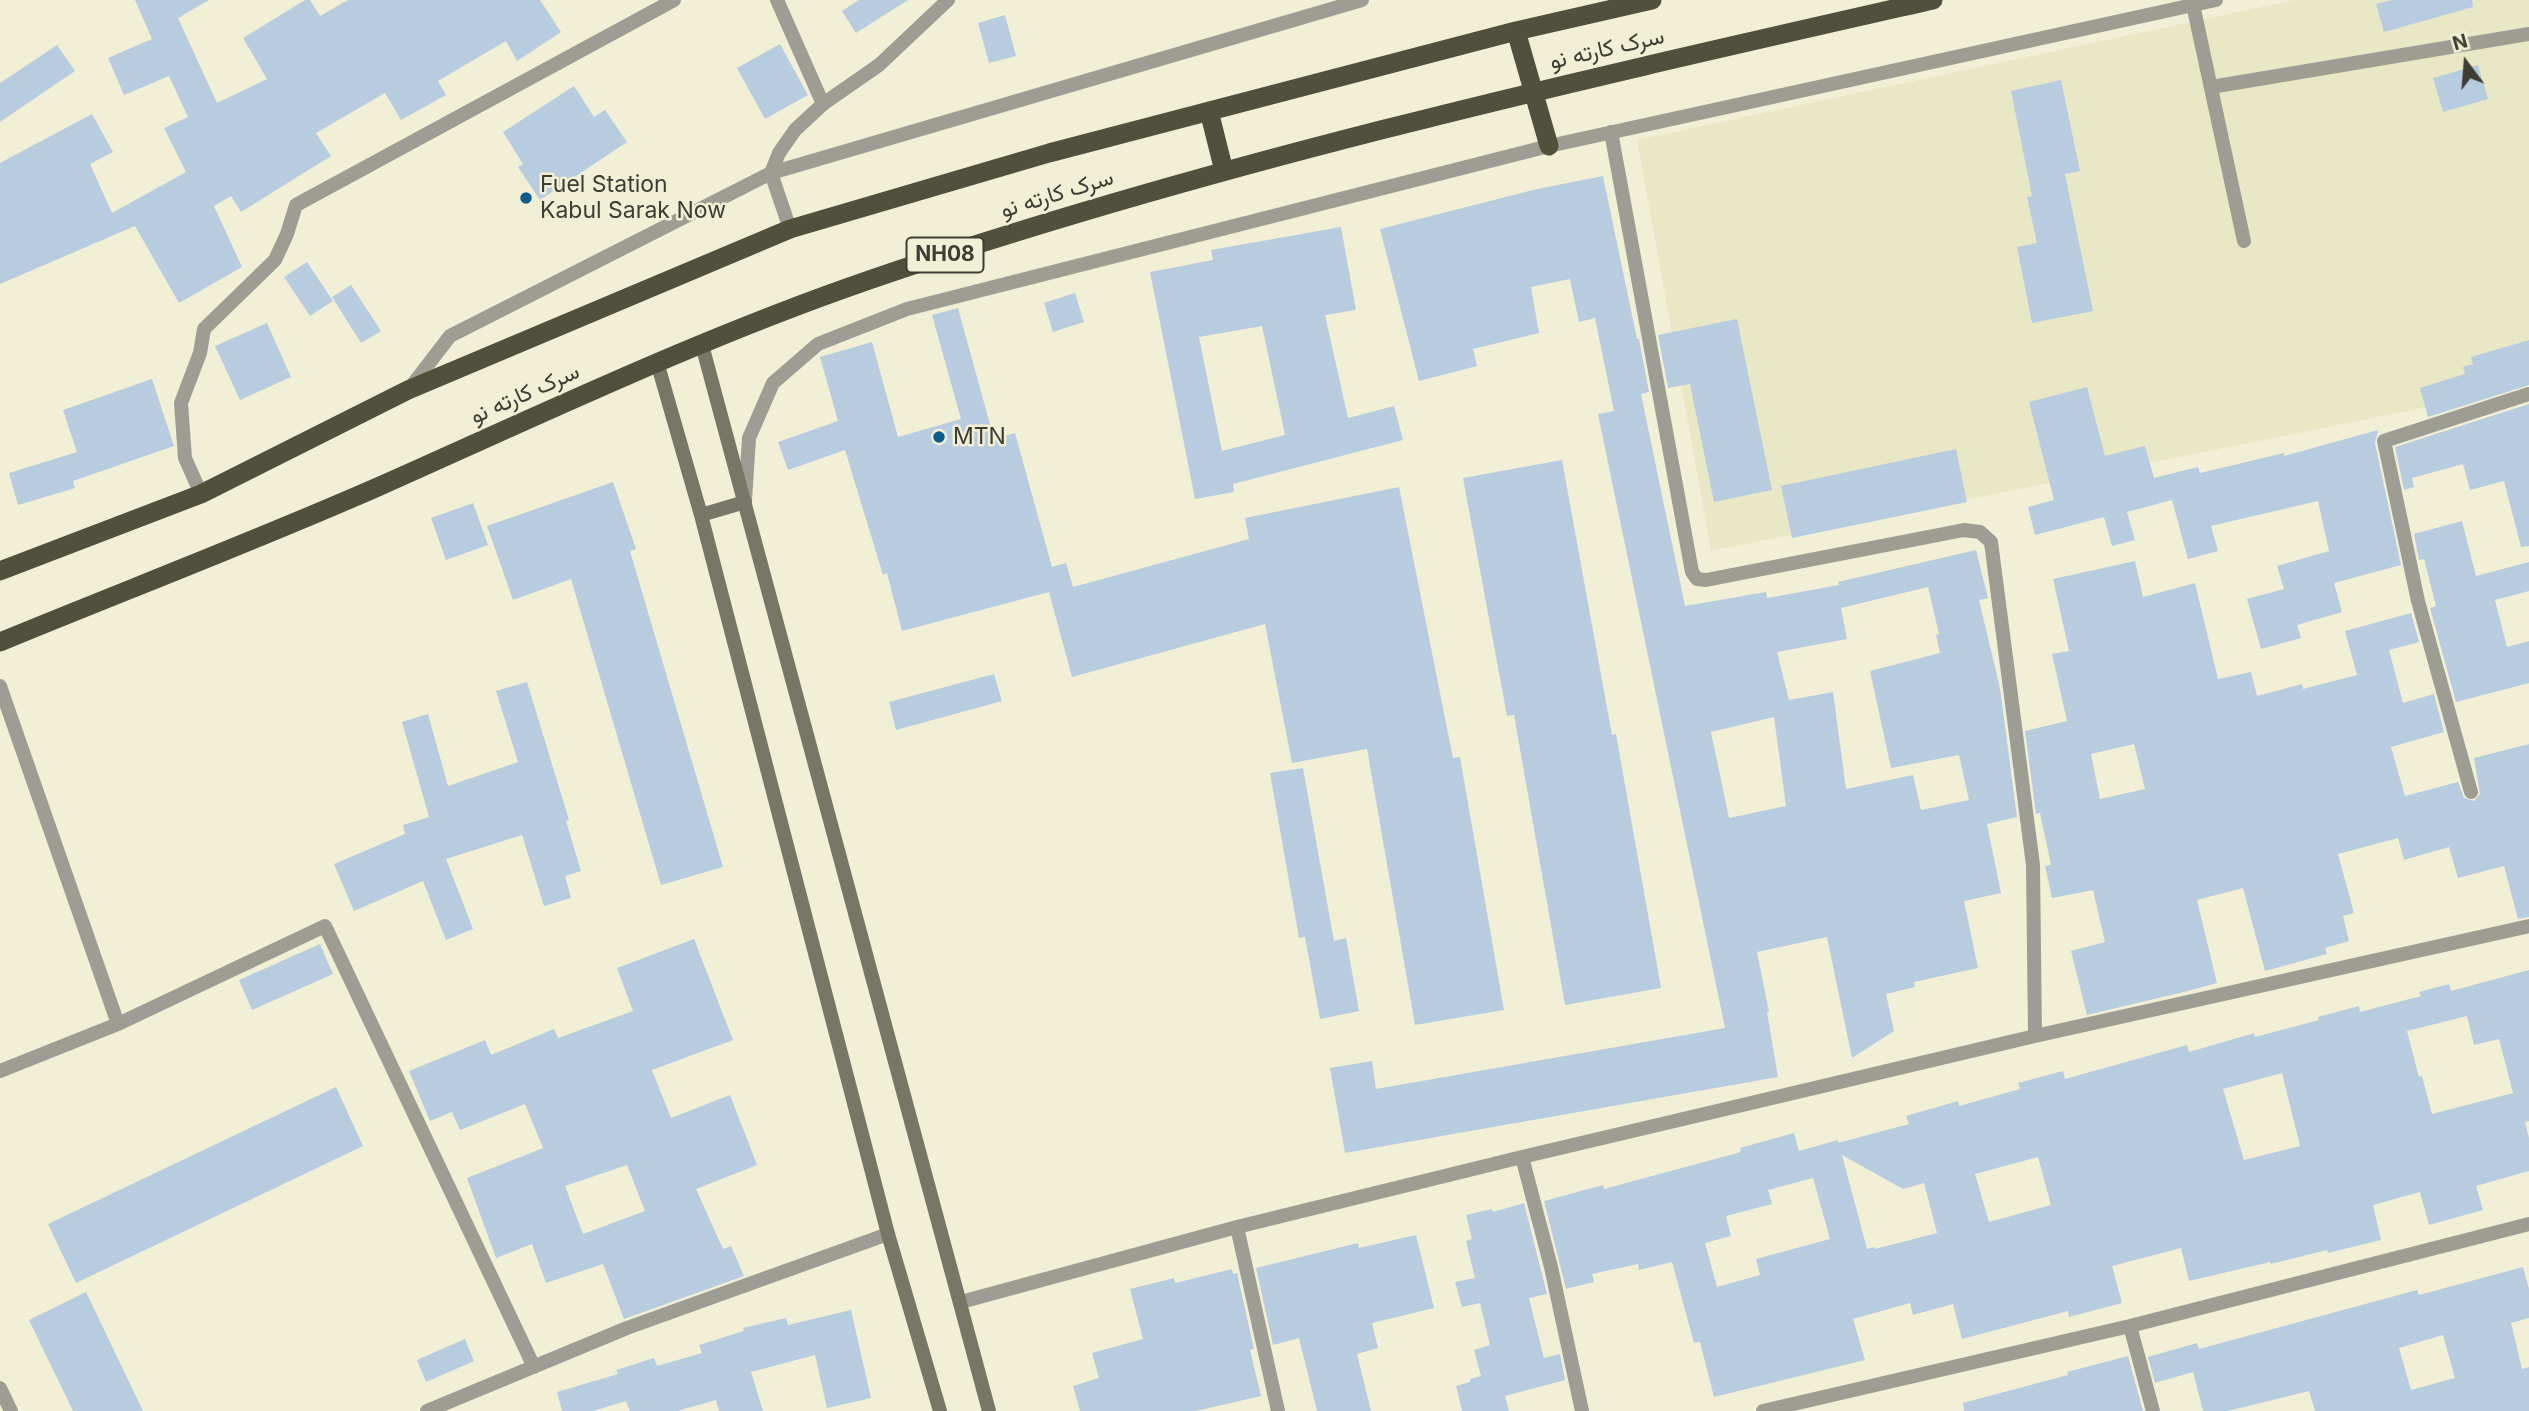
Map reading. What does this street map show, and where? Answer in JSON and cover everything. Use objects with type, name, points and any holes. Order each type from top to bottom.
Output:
[{"type":"highway","name":"سرک کارته نو","points":[[0,571],[201,494],[408,390],[790,229],[1049,153],[1516,31],[1651,0]]},
{"type":"highway","name":"سرک کارته نو","points":[[0,642],[372,489],[657,362],[866,281],[1083,210],[1224,171],[1533,91],[1933,0]]},
{"type":"highway","points":[[1516,31],[1549,146]]},
{"type":"highway","points":[[1209,111],[1224,171]]},
{"type":"main road","points":[[702,345],[989,1411]]},
{"type":"main road","points":[[657,362],[701,515],[888,1234],[940,1411]]},
{"type":"main road","points":[[701,515],[745,502]]},
{"type":"street","points":[[201,494],[185,458],[181,403],[200,353],[204,329],[275,260],[296,205],[674,0]]},
{"type":"street","points":[[777,0],[823,104]]},
{"type":"street","points":[[790,229],[771,173],[779,153],[794,130],[823,104],[879,65],[948,0]]},
{"type":"street","points":[[408,390],[450,336],[771,173],[1363,0]]},
{"type":"street","points":[[745,502],[749,438],[773,383],[818,344],[907,309],[1549,146],[2192,2],[2216,0]]},
{"type":"street","points":[[2192,2],[2244,241]]},
{"type":"street","points":[[2211,87],[2529,34]]},
{"type":"street","points":[[1611,132],[1692,572],[1697,579],[1706,580],[1964,530],[1980,532],[1991,542],[2033,865],[2035,1036]]},
{"type":"street","points":[[2471,792],[2418,601],[2384,441],[2529,394]]},
{"type":"street","points":[[0,686],[118,1024]]},
{"type":"street","points":[[0,1071],[118,1024],[325,926],[534,1367]]},
{"type":"street","points":[[961,1302],[1237,1227],[1522,1157],[2035,1036],[2529,926]]},
{"type":"street","points":[[1522,1157],[1551,1267],[1582,1411]]},
{"type":"street","points":[[1763,1411],[2130,1326],[2529,1224]]},
{"type":"street","points":[[1237,1227],[1278,1411]]},
{"type":"street","points":[[427,1411],[627,1328],[888,1234]]},
{"type":"street","points":[[2130,1326],[2152,1411]]},
{"type":"street","points":[[0,1388],[10,1411]]},
{"type":"shaded area","points":[[2294,0],[2529,0],[2529,384],[2522,388],[1711,551],[1637,140]]},
{"type":"building","points":[[135,0],[209,0],[178,18],[217,103],[267,79],[243,38],[305,0],[310,0],[320,16],[348,0],[540,0],[561,32],[517,61],[506,41],[438,81],[446,95],[401,120],[385,93],[316,133],[331,156],[241,212],[231,196],[214,206],[242,267],[179,303],[135,226],[0,284],[0,163],[92,114],[113,152],[90,164],[112,213],[186,172],[164,128],[188,117],[169,76],[124,95],[108,58],[152,39]]},
{"type":"building","points":[[859,0],[908,0],[856,33],[842,11]]},
{"type":"building","points":[[2392,0],[2472,0],[2473,7],[2384,32],[2376,4]]},
{"type":"building","points":[[1005,15],[1016,56],[989,63],[978,23]]},
{"type":"building","points":[[780,44],[808,95],[765,119],[737,68]]},
{"type":"building","points":[[57,45],[75,71],[0,122],[0,83]]},
{"type":"building","points":[[2478,65],[2488,99],[2443,112],[2433,78]]},
{"type":"building","points":[[2061,80],[2080,171],[2065,174],[2093,311],[2032,323],[2017,247],[2037,243],[2027,197],[2032,196],[2011,91]]},
{"type":"building","points":[[574,86],[594,117],[605,110],[627,142],[540,200],[518,167],[523,164],[503,132]]},
{"type":"building","points":[[1603,176],[1639,339],[1649,392],[1641,394],[1685,606],[1766,592],[1767,598],[1839,585],[1838,582],[1976,550],[1988,598],[1979,600],[2000,688],[2017,817],[1987,824],[2001,893],[1964,901],[1978,968],[1914,982],[1915,987],[1886,994],[1894,1031],[1852,1058],[1827,937],[1757,952],[1778,1077],[1345,1153],[1330,1068],[1372,1061],[1376,1089],[1725,1028],[1598,414],[1614,411],[1595,318],[1579,322],[1570,279],[1531,287],[1539,333],[1473,349],[1477,366],[1419,381],[1380,229],[1537,189]],"holes":[[[1928,587],[1939,634],[1936,635],[1940,653],[1870,671],[1891,768],[1959,755],[1969,800],[1921,810],[1913,775],[1846,789],[1833,692],[1789,700],[1777,652],[1847,639],[1841,608]],[[1774,717],[1786,806],[1729,818],[1711,732]]]},
{"type":"building","points":[[1341,227],[1356,310],[1325,315],[1348,418],[1394,406],[1403,440],[1233,484],[1234,492],[1195,499],[1150,272],[1213,260],[1211,250]],"holes":[[[1262,326],[1285,435],[1222,451],[1199,337]]]},
{"type":"building","points":[[307,262],[333,301],[310,316],[284,277]]},
{"type":"building","points":[[351,285],[381,331],[361,343],[332,297]]},
{"type":"building","points":[[1075,293],[1084,322],[1053,332],[1044,303]]},
{"type":"building","points":[[958,308],[994,439],[1015,433],[1052,567],[1066,563],[1073,587],[1249,539],[1245,518],[1399,487],[1453,758],[1460,757],[1504,1010],[1415,1025],[1367,749],[1292,763],[1265,624],[1072,677],[1049,592],[902,631],[887,573],[883,575],[845,450],[788,470],[778,442],[838,421],[820,357],[872,342],[898,437],[961,419],[932,315]]},
{"type":"building","points":[[1737,319],[1772,490],[1714,502],[1690,384],[1668,388],[1658,335]]},
{"type":"building","points":[[267,323],[291,377],[240,400],[215,346]]},
{"type":"building","points":[[2529,340],[2529,385],[2428,417],[2420,388],[2465,374],[2463,367],[2473,364],[2471,357]]},
{"type":"building","points":[[152,379],[174,446],[73,481],[75,488],[18,505],[9,473],[77,452],[63,410]]},
{"type":"building","points":[[2087,387],[2105,456],[2145,446],[2154,478],[2198,467],[2200,473],[2284,453],[2284,456],[2378,430],[2375,443],[2401,565],[2334,583],[2342,612],[2297,625],[2301,638],[2261,649],[2247,599],[2284,589],[2277,566],[2329,551],[2318,501],[2211,526],[2218,551],[2188,559],[2172,500],[2127,512],[2135,540],[2112,546],[2104,517],[2035,535],[2028,507],[2054,500],[2029,402]]},
{"type":"building","points":[[2529,404],[2529,546],[2521,547],[2504,481],[2470,490],[2463,464],[2412,478],[2414,487],[2404,490],[2395,447]]},
{"type":"building","points":[[1956,449],[1967,502],[1792,538],[1781,486]]},
{"type":"building","points":[[1562,460],[1612,735],[1616,734],[1661,988],[1565,1005],[1514,715],[1507,716],[1463,478]]},
{"type":"building","points":[[613,482],[636,549],[630,551],[723,867],[661,885],[571,579],[513,600],[487,526]]},
{"type":"building","points":[[473,503],[488,545],[446,560],[431,518]]},
{"type":"building","points":[[2462,521],[2476,576],[2529,562],[2529,591],[2495,600],[2507,647],[2529,641],[2529,683],[2456,702],[2430,608],[2436,606],[2424,559],[2419,560],[2414,534]]},
{"type":"building","points":[[2135,561],[2143,597],[2195,583],[2218,679],[2251,672],[2257,696],[2302,684],[2303,689],[2357,675],[2345,631],[2411,613],[2419,642],[2389,650],[2403,703],[2434,694],[2444,732],[2391,747],[2405,796],[2458,782],[2464,798],[2474,801],[2480,794],[2474,758],[2529,744],[2529,917],[2518,919],[2504,866],[2458,878],[2449,847],[2404,860],[2398,838],[2338,854],[2354,913],[2343,916],[2349,941],[2325,948],[2327,954],[2265,971],[2243,888],[2197,900],[2217,983],[2087,1015],[2071,951],[2105,942],[2093,890],[2052,898],[2045,866],[2051,865],[2040,813],[2036,814],[2025,731],[2067,721],[2052,654],[2069,651],[2053,579]],"holes":[[[2134,744],[2145,789],[2100,799],[2091,754]]]},
{"type":"building","points":[[994,674],[1002,701],[896,730],[889,702]]},
{"type":"building","points":[[527,682],[569,820],[566,821],[581,871],[565,876],[571,898],[544,906],[522,835],[446,859],[473,929],[446,940],[423,881],[354,911],[334,864],[405,834],[403,825],[429,817],[402,722],[428,714],[448,786],[518,762],[496,691]]},
{"type":"building","points":[[1303,768],[1334,941],[1346,938],[1359,1011],[1320,1019],[1305,937],[1299,938],[1270,773]]},
{"type":"building","points":[[694,939],[733,1040],[652,1070],[671,1118],[730,1095],[757,1165],[696,1189],[723,1249],[731,1246],[744,1276],[624,1319],[603,1264],[546,1283],[532,1244],[496,1258],[467,1178],[543,1148],[525,1104],[460,1130],[452,1112],[430,1121],[409,1071],[485,1040],[491,1055],[554,1029],[558,1038],[633,1011],[617,968]],"holes":[[[627,1165],[645,1211],[583,1234],[565,1186]]]},
{"type":"building","points":[[320,944],[333,974],[252,1010],[239,980]]},
{"type":"building","points":[[2529,970],[2529,1121],[2525,1122],[2529,1138],[2529,1171],[2476,1186],[2483,1210],[2429,1225],[2420,1192],[2373,1205],[2381,1240],[2189,1281],[2181,1248],[2112,1266],[2122,1303],[2069,1317],[2068,1311],[1962,1339],[1953,1304],[1913,1315],[1910,1303],[1853,1319],[1865,1360],[1714,1397],[1700,1342],[1694,1343],[1672,1262],[1639,1270],[1638,1264],[1592,1274],[1594,1282],[1566,1289],[1544,1201],[1603,1185],[1604,1189],[1741,1152],[1740,1148],[1794,1133],[1799,1151],[1838,1140],[1838,1143],[1909,1124],[1906,1116],[1958,1101],[1959,1106],[2020,1089],[2018,1083],[2063,1071],[2065,1079],[2187,1045],[2189,1052],[2254,1033],[2255,1037],[2319,1020],[2318,1017],[2359,1006],[2360,1012],[2421,996],[2419,992],[2449,984],[2451,991]],"holes":[[[2467,1016],[2474,1045],[2499,1039],[2513,1093],[2432,1114],[2407,1031]],[[2282,1073],[2300,1146],[2244,1160],[2223,1089]],[[1842,1155],[1903,1189],[1924,1183],[1937,1233],[1867,1249]],[[2038,1157],[2051,1205],[1989,1222],[1975,1174]],[[1813,1178],[1830,1239],[1756,1259],[1760,1275],[1717,1287],[1705,1243],[1731,1236],[1726,1216],[1772,1204],[1768,1190]]]},
{"type":"building","points":[[336,1087],[363,1146],[76,1283],[48,1224]]},
{"type":"building","points":[[1524,1203],[1547,1294],[1529,1298],[1544,1358],[1560,1354],[1565,1380],[1505,1396],[1509,1411],[1462,1411],[1456,1386],[1481,1376],[1474,1350],[1490,1345],[1480,1303],[1462,1307],[1455,1282],[1475,1278],[1466,1241],[1472,1239],[1466,1215],[1492,1209],[1493,1212]]},
{"type":"building","points":[[1416,1235],[1434,1308],[1372,1323],[1378,1348],[1357,1354],[1371,1411],[1317,1411],[1299,1338],[1273,1345],[1256,1268],[1358,1243],[1359,1248]]},
{"type":"building","points":[[2523,1267],[2529,1289],[2529,1318],[2511,1323],[2522,1369],[2529,1367],[2529,1411],[2315,1411],[2309,1391],[2228,1411],[2203,1411],[2193,1372],[2155,1383],[2148,1357],[2197,1343],[2199,1349],[2417,1290],[2419,1295]],"holes":[[[2443,1335],[2455,1378],[2411,1390],[2399,1348]]]},
{"type":"building","points":[[1232,1269],[1233,1274],[1237,1273],[1254,1349],[1250,1350],[1261,1396],[1196,1411],[1080,1411],[1073,1386],[1099,1378],[1092,1353],[1143,1339],[1130,1289],[1174,1278],[1175,1283]]},
{"type":"building","points":[[86,1292],[143,1411],[73,1411],[29,1320]]},
{"type":"building","points":[[851,1310],[871,1398],[827,1408],[815,1355],[751,1372],[763,1411],[719,1411],[716,1400],[677,1411],[630,1411],[626,1401],[593,1411],[562,1411],[557,1392],[618,1374],[616,1370],[654,1358],[657,1366],[702,1353],[699,1345],[744,1331],[743,1328],[786,1318],[788,1325]]},
{"type":"building","points":[[465,1339],[474,1361],[426,1382],[417,1360]]},
{"type":"building","points":[[2128,1356],[2143,1411],[1964,1411],[1963,1403]]},
{"type":"place","name":"Fuel Station Kabul Sarak Now","points":[[526,198]]},
{"type":"place","name":"MTN","points":[[939,437]]}]
